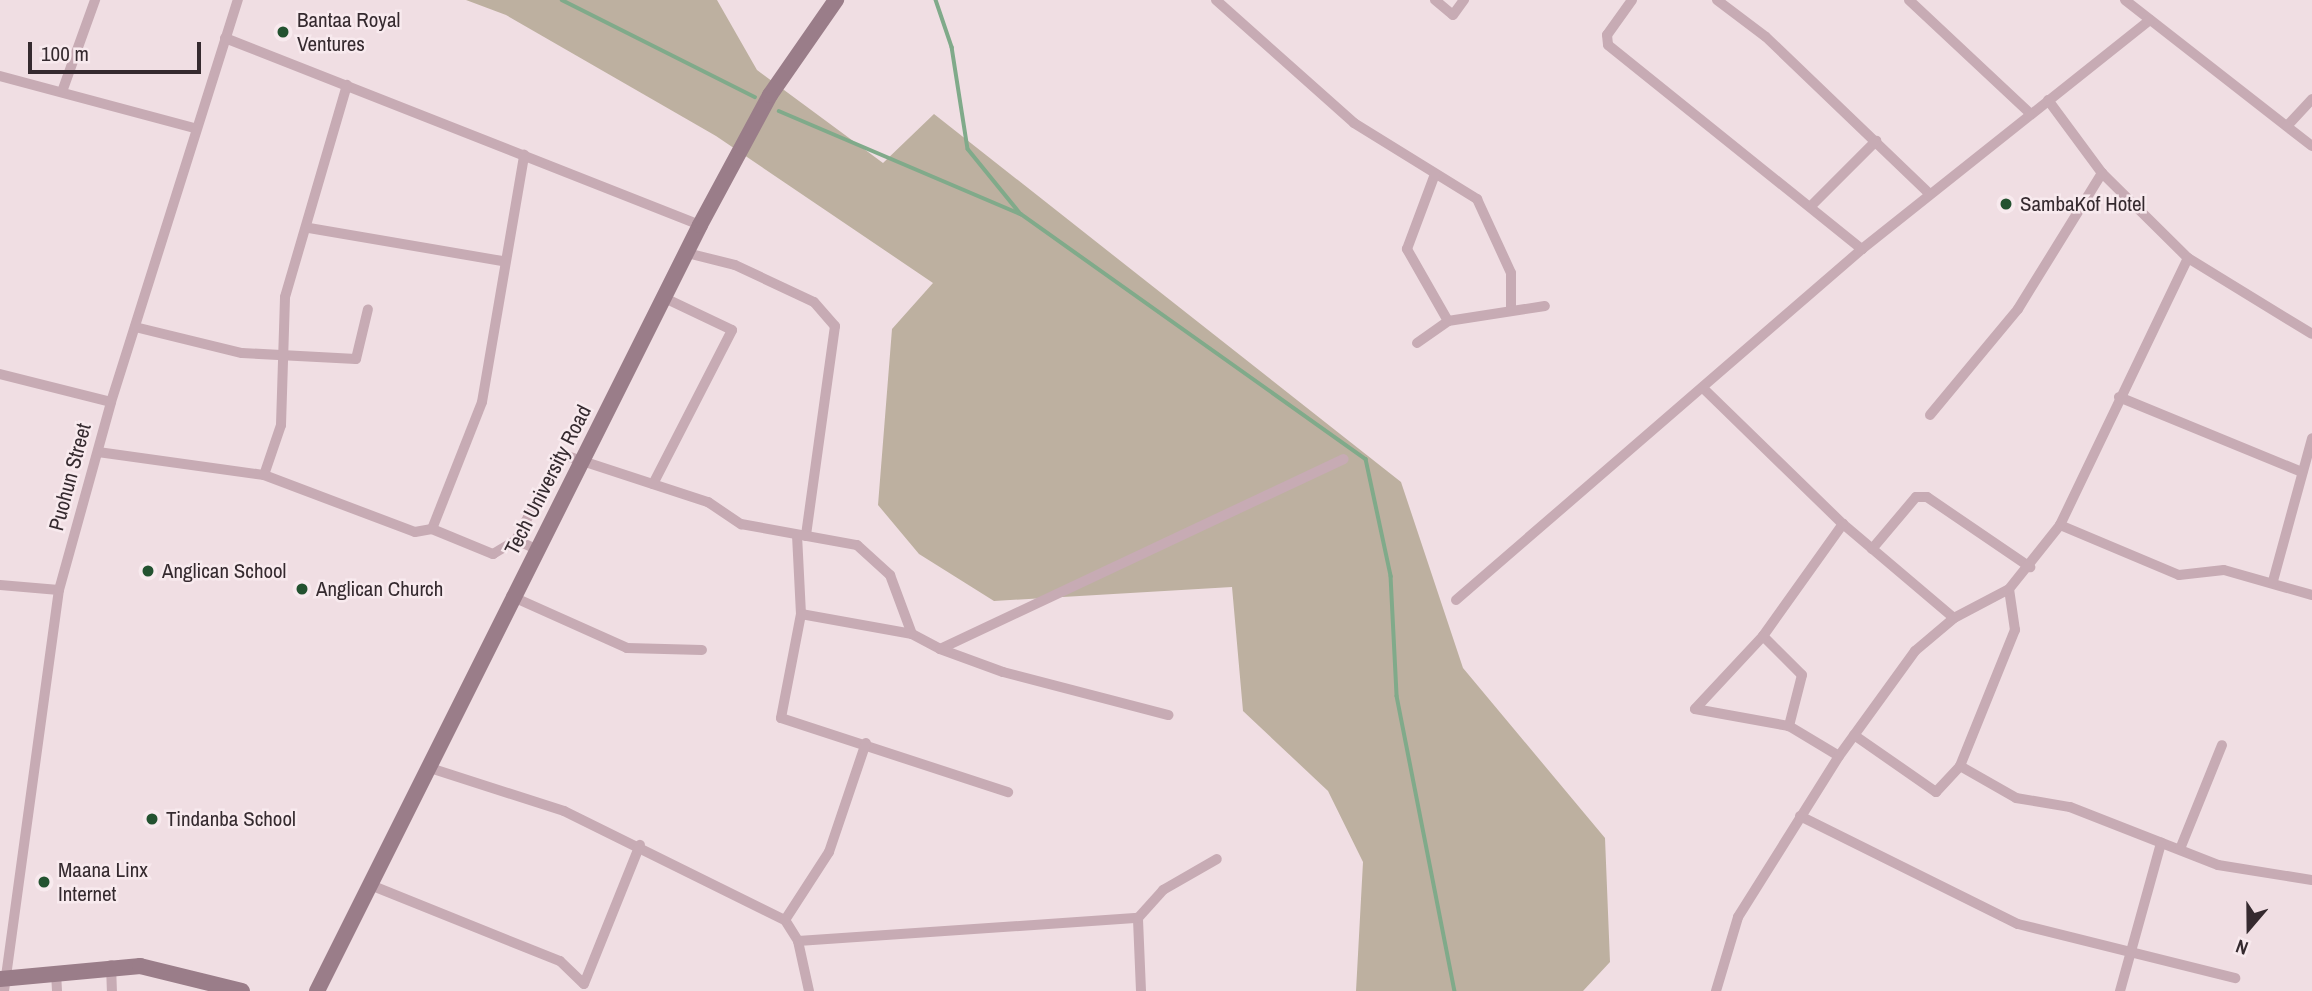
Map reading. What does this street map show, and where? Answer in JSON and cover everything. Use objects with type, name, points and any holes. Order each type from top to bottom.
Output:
[{"type":"street","points":[[63,89],[95,0]]},
{"type":"street","name":"Puohun Street","points":[[2,982],[59,590],[111,402],[194,128],[238,0]]},
{"type":"street","name":"Tech University Road","points":[[317,991],[511,596],[700,225],[770,95],[836,0]]},
{"type":"street","points":[[1216,0],[1354,124],[1477,200],[1511,273],[1511,308]]},
{"type":"street","points":[[1434,0],[1453,15],[1464,0]]},
{"type":"street","points":[[1632,0],[1607,35],[1608,45],[1812,205],[1862,249]]},
{"type":"street","points":[[1717,0],[1876,141],[1930,194]]},
{"type":"street","points":[[1909,0],[2031,114]]},
{"type":"street","points":[[2124,0],[2312,146]]},
{"type":"street","points":[[1456,600],[1705,390],[1862,249],[2150,20]]},
{"type":"street","points":[[225,38],[700,225]]},
{"type":"street","points":[[0,76],[63,89],[194,128]]},
{"type":"street","points":[[264,475],[281,425],[285,297],[309,228],[347,85]]},
{"type":"street","points":[[2287,126],[2312,99]]},
{"type":"street","points":[[2048,100],[2102,173],[2188,258],[2312,334]]},
{"type":"street","points":[[1812,205],[1876,141]]},
{"type":"street","points":[[432,528],[482,402],[502,261],[524,155]]},
{"type":"street","points":[[1930,415],[2018,309],[2102,173]]},
{"type":"street","points":[[1435,174],[1407,248],[1448,321]]},
{"type":"street","points":[[309,228],[502,261]]},
{"type":"street","points":[[687,253],[736,265],[814,302],[835,326],[802,535],[801,614],[781,718],[866,743],[1008,792]]},
{"type":"street","points":[[1716,991],[1738,917],[1839,756],[1915,651],[1954,618],[2009,589],[2030,567],[2060,525],[2119,397],[2188,258]]},
{"type":"street","points":[[653,484],[732,330],[665,298]]},
{"type":"street","points":[[1417,343],[1448,321],[1511,308],[1545,306]]},
{"type":"street","points":[[135,327],[282,357],[359,358],[368,309]]},
{"type":"street","points":[[0,374],[111,402]]},
{"type":"street","points":[[1705,390],[1843,524],[1954,618]]},
{"type":"street","points":[[2119,397],[2302,472]]},
{"type":"street","points":[[2273,581],[2312,438]]},
{"type":"street","points":[[98,452],[264,475],[415,532],[432,528],[493,554],[516,540],[556,456],[582,461],[708,502],[741,524],[857,545],[890,575],[912,634]]},
{"type":"street","points":[[940,649],[1343,459]]},
{"type":"street","points":[[1872,549],[1916,497],[1927,497],[2030,567]]},
{"type":"street","points":[[1839,756],[1788,726],[1695,709],[1763,636],[1843,524]]},
{"type":"street","points":[[2060,525],[2179,575],[2224,570],[2273,581],[2312,595]]},
{"type":"street","points":[[516,540],[536,549]]},
{"type":"street","points":[[0,585],[59,590]]},
{"type":"street","points":[[1854,735],[1936,792],[1960,766],[2015,630],[2009,589]]},
{"type":"street","points":[[511,596],[627,648],[702,650]]},
{"type":"street","points":[[801,614],[912,634],[940,649],[1003,672],[1168,715]]},
{"type":"street","points":[[1763,636],[1802,675],[1788,726]]},
{"type":"street","points":[[785,920],[829,852],[866,743]]},
{"type":"street","points":[[2180,849],[2222,745]]},
{"type":"street","points":[[1960,766],[2016,798],[2070,807],[2218,865],[2312,880]]},
{"type":"street","points":[[427,767],[564,811],[640,845],[785,920],[798,941],[809,991]]},
{"type":"street","points":[[1800,816],[2018,924],[2131,956],[2235,978]]},
{"type":"street","points":[[2120,991],[2161,844]]},
{"type":"street","points":[[368,884],[560,961],[587,987],[640,845]]},
{"type":"street","points":[[1141,991],[1138,918],[1163,890],[1217,859]]},
{"type":"street","points":[[798,941],[1138,918]]},
{"type":"street","points":[[2,982],[111,965],[157,968],[242,991]]},
{"type":"street","points":[[111,965],[112,991]]},
{"type":"street","points":[[56,972],[57,991]]},
{"type":"shaded area","points":[[466,0],[717,0],[757,70],[883,163],[934,114],[1401,482],[1463,668],[1605,838],[1610,962],[1583,991],[1356,991],[1363,862],[1328,791],[1243,711],[1232,587],[994,601],[919,554],[878,505],[892,329],[933,283],[716,136],[506,15]]},
{"type":"waterway","points":[[562,0],[755,97]]},
{"type":"waterway","points":[[936,0],[952,47],[968,149],[1020,213]]},
{"type":"waterway","points":[[779,111],[1021,214],[1366,459],[1391,576],[1397,696],[1455,991]]},
{"type":"place","name":"Bantaa Royal Ventures","points":[[283,32]]},
{"type":"place","name":"SambaKof Hotel","points":[[2006,204]]},
{"type":"place","name":"Anglican School","points":[[148,571]]},
{"type":"place","name":"Anglican Church","points":[[302,589]]},
{"type":"place","name":"Tindanba School","points":[[152,819]]},
{"type":"place","name":"Maana Linx Internet","points":[[44,882]]}]
